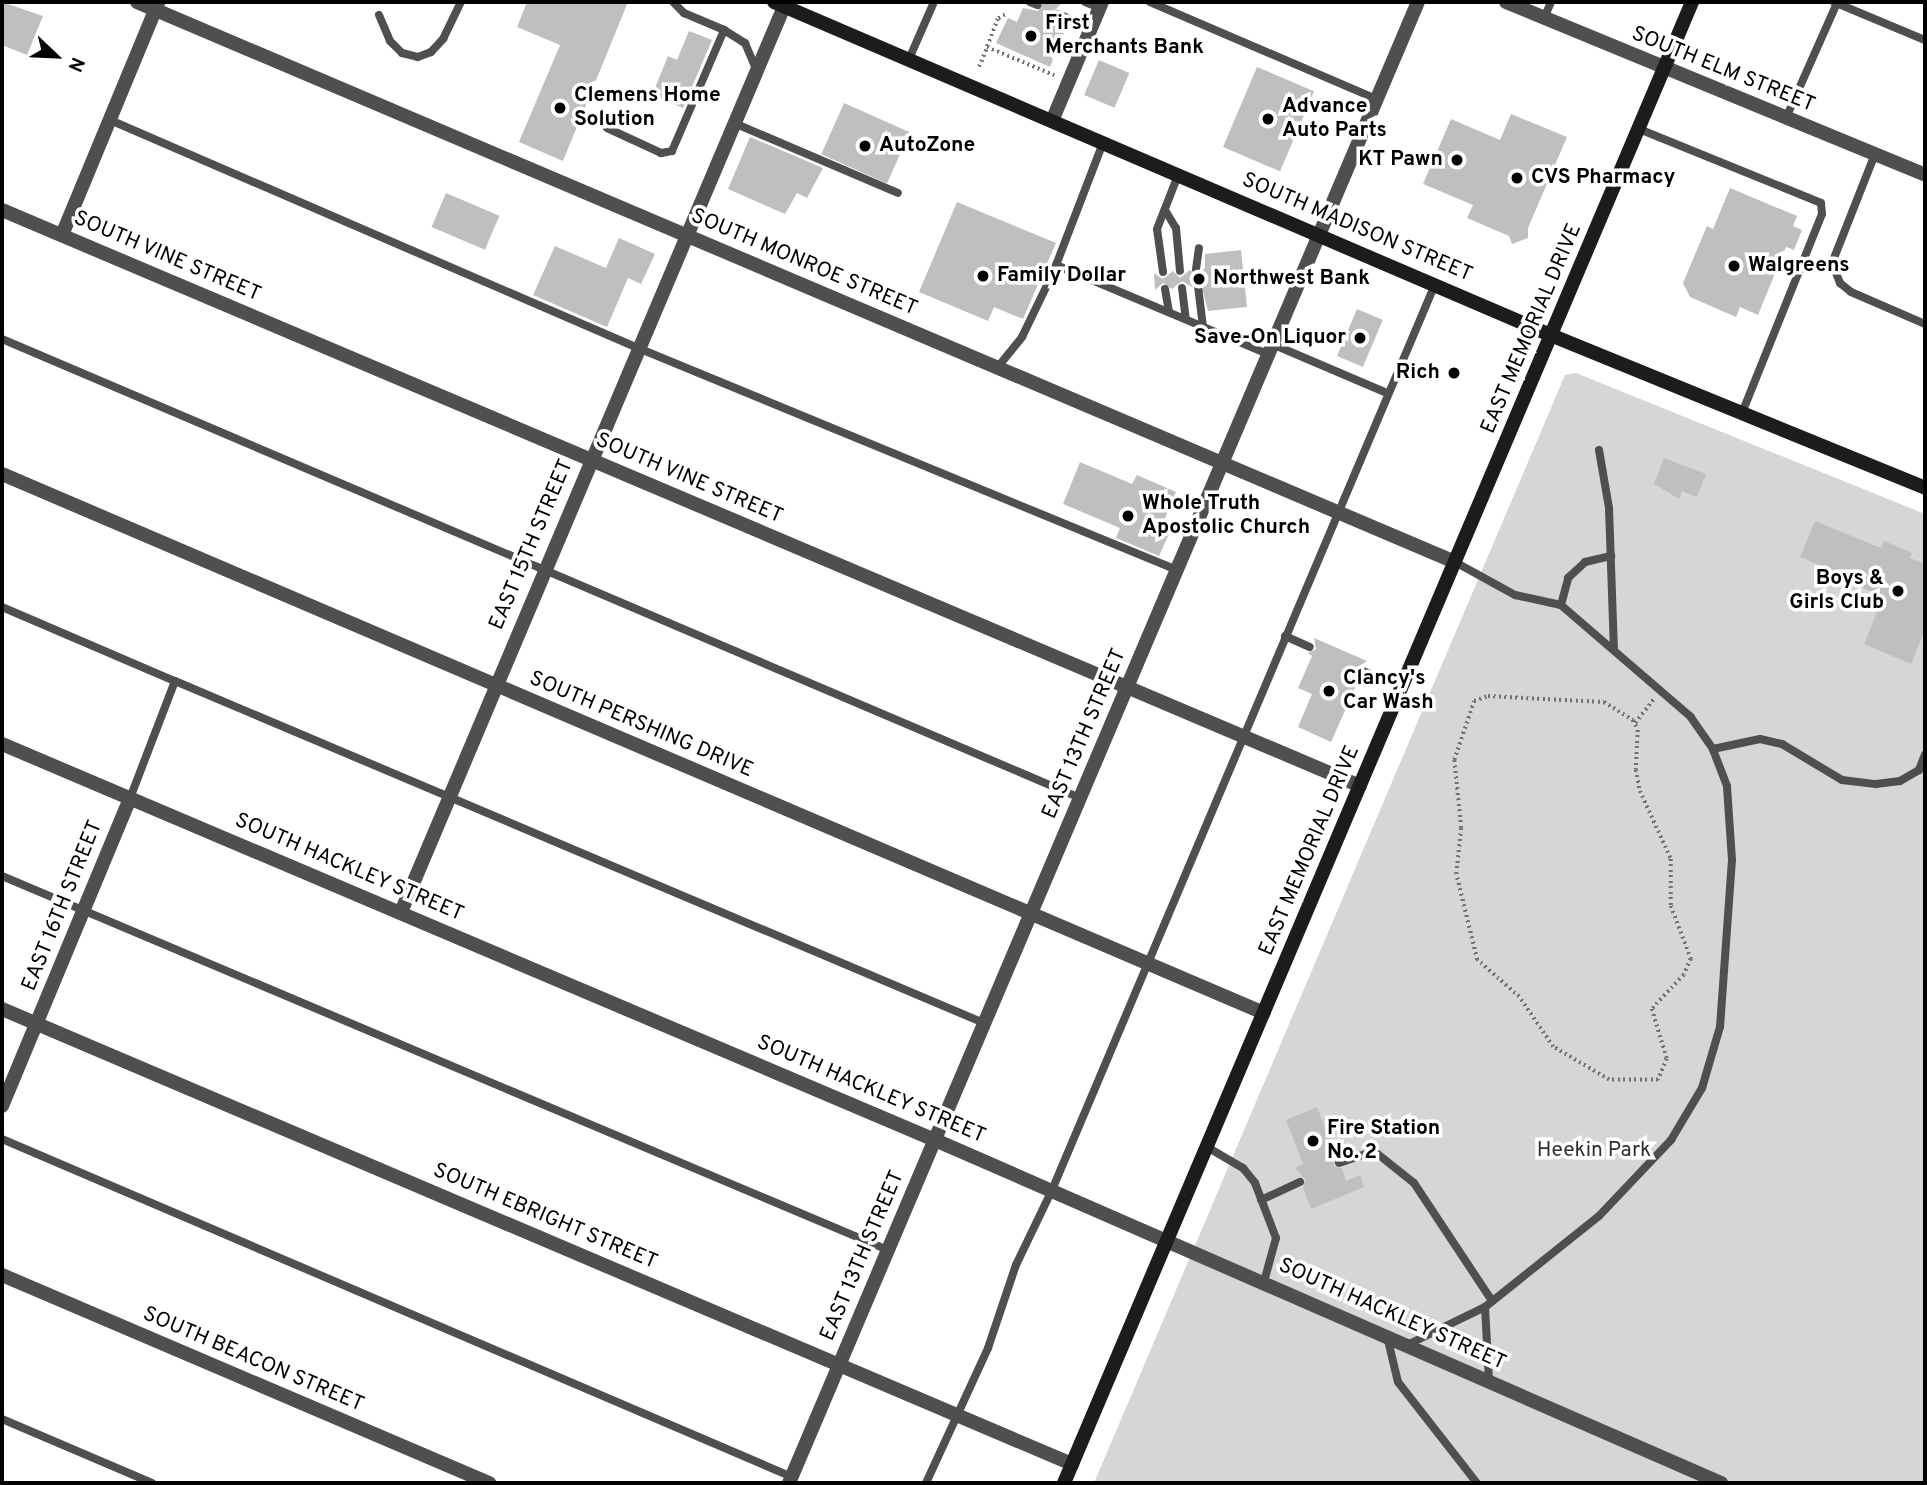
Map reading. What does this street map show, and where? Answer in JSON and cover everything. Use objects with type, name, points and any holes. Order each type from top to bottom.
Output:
[{"type":"main road","name":"EAST MEMORIAL DRIVE","points":[[1063,1483],[1553,336],[1692,2]]},
{"type":"main road","name":"SOUTH MADISON STREET","points":[[781,3],[1553,336],[1925,488]]},
{"type":"street","name":"SOUTH MONROE STREET","points":[[137,2],[157,6],[686,236],[1455,562]]},
{"type":"street","name":"EAST 13TH STREET","points":[[790,1480],[1418,2]]},
{"type":"street","name":"SOUTH ELM STREET","points":[[1506,2],[1925,175]]},
{"type":"street","name":"EAST 15TH STREET","points":[[401,912],[757,70],[781,3]]},
{"type":"street","points":[[1052,121],[1101,5]]},
{"type":"street","points":[[62,235],[157,6]]},
{"type":"street","name":"SOUTH VINE STREET","points":[[2,210],[1360,786]]},
{"type":"street","name":"SOUTH PERSHING DRIVE","points":[[2,474],[1264,1013]]},
{"type":"street","name":"SOUTH HACKLEY STREET","points":[[2,744],[1052,1190],[1721,1483]]},
{"type":"street","name":"EAST 16TH STREET","points":[[2,1106],[130,799]]},
{"type":"street","name":"SOUTH EBRIGHT STREET","points":[[2,1009],[1072,1464]]},
{"type":"street","name":"SOUTH BEACON STREET","points":[[2,1275],[488,1483]]},
{"type":"lane","points":[[379,15],[390,41],[402,53],[418,57],[431,52],[443,39],[461,2]]},
{"type":"lane","points":[[673,2],[684,13],[724,30],[746,43],[757,70]]},
{"type":"lane","points":[[909,59],[934,2]]},
{"type":"lane","points":[[1084,2],[1101,5]]},
{"type":"lane","points":[[1150,2],[1376,99]]},
{"type":"lane","points":[[1544,18],[1551,2]]},
{"type":"lane","points":[[1786,118],[1835,2],[1925,40]]},
{"type":"lane","points":[[1058,14],[1091,28]]},
{"type":"lane","points":[[607,128],[661,153],[672,150],[724,30]]},
{"type":"lane","points":[[110,120],[638,348],[1177,570]]},
{"type":"lane","points":[[734,123],[898,193]]},
{"type":"lane","points":[[1639,129],[1821,204],[1822,214],[1742,413]]},
{"type":"lane","points":[[998,368],[1021,337],[1056,265],[1103,142]]},
{"type":"lane","points":[[1875,155],[1832,263],[1840,283],[1851,292],[1925,324]]},
{"type":"lane","points":[[1163,272],[1157,229],[1178,175]]},
{"type":"lane","points":[[1165,210],[1176,228],[1180,271]]},
{"type":"lane","points":[[1196,269],[1199,248]]},
{"type":"lane","points":[[1056,265],[1203,327],[1387,393]]},
{"type":"lane","points":[[926,1483],[988,1348],[1016,1265],[1052,1190],[1146,961],[1435,284]]},
{"type":"lane","points":[[1198,286],[1203,327]]},
{"type":"lane","points":[[1182,288],[1186,319]]},
{"type":"lane","points":[[1166,289],[1169,312]]},
{"type":"lane","points":[[2,339],[1080,798]]},
{"type":"lane","points":[[1599,450],[1611,556],[1614,648]]},
{"type":"lane","points":[[1561,605],[1568,578],[1585,562],[1611,556]]},
{"type":"lane","points":[[1408,1345],[1488,1304],[1599,1216],[1671,1140],[1702,1088],[1720,1027],[1731,859],[1727,786],[1713,749],[1691,717],[1561,605],[1515,595],[1455,562]]},
{"type":"lane","points":[[2,607],[984,1023]]},
{"type":"lane","points":[[1285,636],[1310,647]]},
{"type":"lane","points":[[1363,671],[1380,678]]},
{"type":"lane","points":[[130,799],[175,681]]},
{"type":"lane","points":[[1713,749],[1760,739],[1783,744],[1842,780],[1876,784],[1900,781],[1919,770],[1925,754]]},
{"type":"lane","points":[[2,876],[888,1250]]},
{"type":"lane","points":[[2,1139],[790,1480]]},
{"type":"lane","points":[[1208,1147],[1243,1168],[1261,1200],[1276,1238],[1264,1282]]},
{"type":"lane","points":[[1339,1163],[1374,1151],[1414,1183],[1488,1304],[1489,1381]]},
{"type":"lane","points":[[1261,1200],[1300,1182]]},
{"type":"lane","points":[[1387,1336],[1398,1382],[1476,1483]]},
{"type":"lane","points":[[2,1419],[152,1483]]},
{"type":"path","points":[[979,67],[998,19],[1005,15]]},
{"type":"path","points":[[986,47],[1054,75]]},
{"type":"path","points":[[1635,723],[1622,711],[1597,701],[1479,697],[1454,760],[1461,828],[1456,874],[1477,960],[1519,997],[1553,1047],[1591,1072],[1633,1083],[1658,1080],[1665,1072],[1667,1059],[1652,1009],[1684,975],[1691,959],[1671,906],[1671,859],[1640,791],[1635,723],[1660,692]]},
{"type":"green space","name":"Heekin Park","points":[[1576,373],[1925,514],[1925,1483],[1094,1483],[1565,375]]},
{"type":"building","points":[[2,2],[43,16],[27,55],[2,45]]},
{"type":"building","points":[[527,2],[628,2],[563,161],[519,142],[560,45],[517,27]]},
{"type":"building","name":"First Merchants Bank","points":[[1043,2],[1063,2],[1051,14],[1054,23],[1066,28],[1050,67],[996,43],[1008,18],[1017,22],[1023,8],[1038,11]]},
{"type":"building","points":[[689,31],[712,40],[683,108],[652,95],[668,56],[677,60]]},
{"type":"building","points":[[1099,60],[1129,73],[1115,108],[1084,95]]},
{"type":"building","name":"Advance Auto Parts","points":[[1257,67],[1314,91],[1280,171],[1223,147]]},
{"type":"building","name":"AutoZone","points":[[844,103],[910,132],[887,183],[821,154]]},
{"type":"building","name":"CVS Pharmacy","points":[[1511,114],[1567,137],[1528,228],[1528,238],[1512,244],[1509,236],[1467,218],[1473,205],[1423,184],[1451,119],[1500,140]]},
{"type":"building","points":[[750,137],[823,168],[807,198],[797,193],[785,214],[728,189]]},
{"type":"building","name":"Walgreens","points":[[1730,188],[1797,216],[1793,226],[1802,230],[1794,250],[1786,247],[1758,315],[1740,307],[1736,317],[1690,297],[1683,283],[1707,226],[1713,229]]},
{"type":"building","points":[[446,193],[499,216],[485,250],[432,227]]},
{"type":"building","name":"Family Dollar","points":[[957,202],[1056,243],[1023,319],[994,307],[988,321],[919,292]]},
{"type":"building","points":[[619,238],[655,254],[641,284],[628,278],[607,327],[533,295],[555,246],[606,268]]},
{"type":"building","name":"Northwest Bank","points":[[1241,250],[1247,307],[1208,311],[1200,280],[1192,287],[1182,281],[1172,289],[1163,283],[1155,290],[1154,273],[1163,279],[1173,271],[1180,278],[1190,270],[1198,275],[1205,268],[1205,254]]},
{"type":"building","name":"Save-On Liquor","points":[[1357,309],[1383,320],[1363,367],[1337,356]]},
{"type":"building","points":[[1664,458],[1706,474],[1697,497],[1682,491],[1679,499],[1654,484]]},
{"type":"building","name":"Whole Truth Apostolic Church","points":[[1080,462],[1132,484],[1137,475],[1176,492],[1160,530],[1169,534],[1159,556],[1116,538],[1120,528],[1063,504]]},
{"type":"building","name":"Boys & Girls Club","points":[[1815,521],[1881,548],[1884,541],[1912,553],[1910,558],[1925,564],[1925,629],[1911,664],[1864,644],[1883,597],[1857,585],[1858,581],[1800,557]]},
{"type":"building","name":"Clancy's Car Wash","points":[[1314,638],[1367,661],[1357,668],[1360,677],[1331,742],[1298,727],[1312,694],[1298,688],[1312,656],[1308,653],[1316,649]]},
{"type":"building","name":"Fire Station No. 2","points":[[1317,1107],[1337,1157],[1333,1166],[1342,1169],[1346,1181],[1360,1175],[1364,1187],[1311,1209],[1303,1188],[1306,1180],[1295,1168],[1303,1164],[1286,1120]]},
{"type":"place","name":"First Merchants Bank","points":[[1031,36]]},
{"type":"place","name":"Clemens Home Solution","points":[[560,108]]},
{"type":"place","name":"Advance Auto Parts","points":[[1268,119]]},
{"type":"place","name":"AutoZone","points":[[865,146]]},
{"type":"place","name":"KT Pawn","points":[[1457,160]]},
{"type":"place","name":"CVS Pharmacy","points":[[1517,178]]},
{"type":"place","name":"Walgreens","points":[[1734,266]]},
{"type":"place","name":"Family Dollar","points":[[983,276]]},
{"type":"place","name":"Northwest Bank","points":[[1199,279]]},
{"type":"place","name":"Save-On Liquor","points":[[1360,338]]},
{"type":"place","name":"Rich","points":[[1454,373]]},
{"type":"place","name":"Whole Truth Apostolic Church","points":[[1128,516]]},
{"type":"place","name":"Boys & Girls Club","points":[[1898,591]]},
{"type":"place","name":"Clancy's Car Wash","points":[[1329,691]]},
{"type":"place","name":"Fire Station No. 2","points":[[1313,1141]]}]
